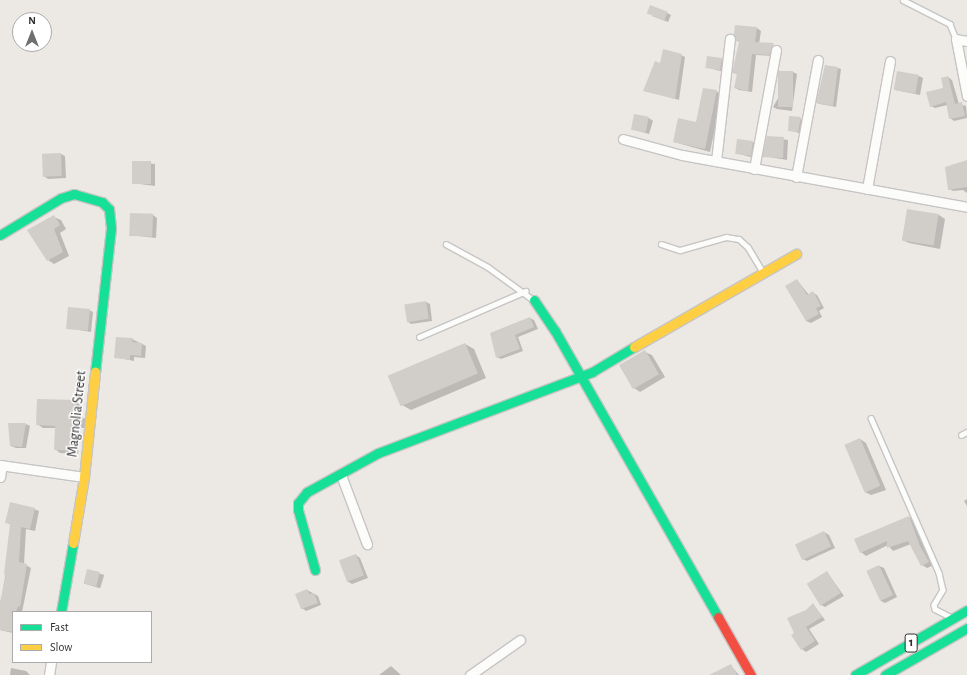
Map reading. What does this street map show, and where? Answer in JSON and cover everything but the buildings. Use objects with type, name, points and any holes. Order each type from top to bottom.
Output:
[{"type":"main road","name":"Magnolia Street","points":[[0,235],[61,198],[74,194],[86,196],[102,202],[109,209],[111,218],[84,477],[61,611]]},
{"type":"main road","points":[[314,570],[298,503],[307,492],[341,475],[378,453],[582,377],[796,254]]},
{"type":"main road","points":[[534,300],[582,377],[752,675]]},
{"type":"main road","name":"1","points":[[855,675],[967,610]]},
{"type":"main road","name":"1","points":[[885,675],[964,631]]},
{"type":"street","points":[[716,161],[730,39]]},
{"type":"street","points":[[967,41],[956,39],[967,96]]},
{"type":"street","points":[[754,169],[776,50]]},
{"type":"street","points":[[796,177],[818,60]]},
{"type":"street","points":[[867,189],[890,61]]},
{"type":"street","points":[[623,140],[754,169],[967,207]]},
{"type":"street","points":[[0,477],[1,465],[84,477]]},
{"type":"street","points":[[341,475],[367,544]]},
{"type":"street","points":[[470,675],[520,640]]},
{"type":"street","points":[[49,675],[51,663]]},
{"type":"lane","points":[[903,0],[950,24],[956,39]]},
{"type":"lane","points":[[661,244],[680,250],[726,237],[738,239],[748,247],[764,273]]},
{"type":"lane","points":[[446,244],[488,267],[526,291],[534,300]]},
{"type":"lane","points":[[419,337],[526,291]]},
{"type":"lane","points":[[872,418],[939,573],[943,590],[941,596],[936,602],[935,610],[954,618],[964,631]]},
{"type":"lane","points":[[961,435],[967,432]]},
{"type":"traffic: fast","points":[[0,235],[61,198],[74,194],[102,202],[109,209],[111,228],[95,372]]},
{"type":"traffic: fast","points":[[534,300],[555,331],[718,617]]},
{"type":"traffic: fast","points":[[315,570],[298,510],[298,503],[307,492],[378,453],[592,372],[634,347]]},
{"type":"traffic: fast","points":[[61,611],[73,543]]},
{"type":"traffic: fast","points":[[855,675],[967,610]]},
{"type":"traffic: fast","points":[[885,675],[967,628]]},
{"type":"traffic: slow","points":[[634,347],[796,254]]},
{"type":"traffic: slow","points":[[73,543],[84,477],[95,372]]},
{"type":"traffic: jam","points":[[718,617],[751,675]]}]
